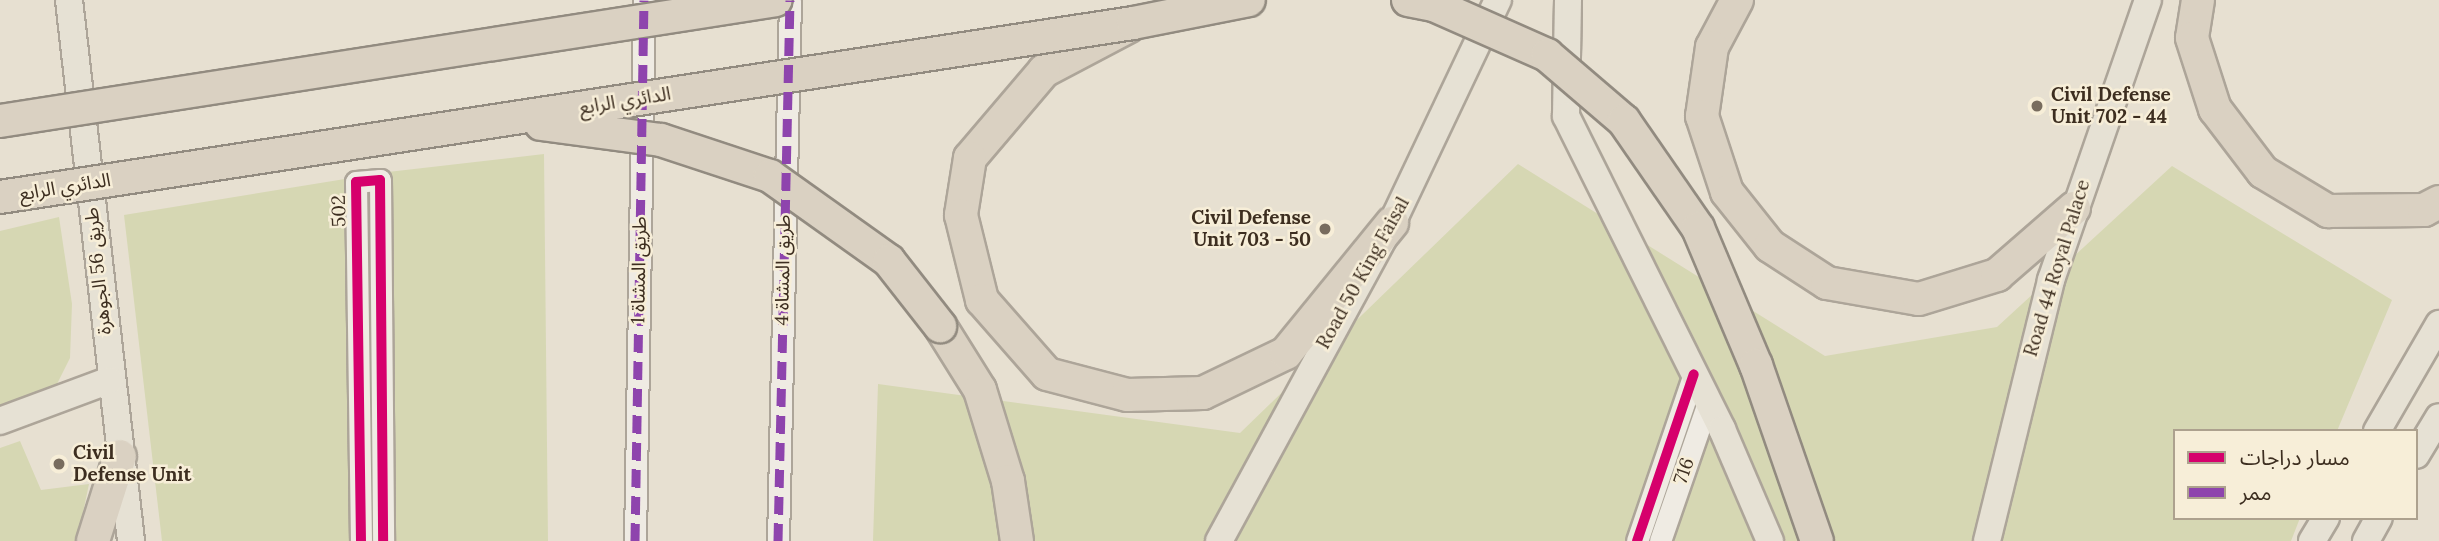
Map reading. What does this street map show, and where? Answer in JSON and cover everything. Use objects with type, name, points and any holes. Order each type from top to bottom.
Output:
[{"type":"highway","points":[[0,121],[776,0]]},
{"type":"highway","name":"الدائري الرابع","points":[[0,197],[1133,23],[1249,0]]},
{"type":"highway","points":[[1408,0],[1434,5],[1547,55],[1625,121],[1698,228],[1756,365],[1817,541]]},
{"type":"highway","points":[[1737,0],[1712,47],[1702,116],[1727,192],[1770,246],[1827,283],[1919,299],[1997,275],[2074,208]]},
{"type":"highway","points":[[2198,0],[2192,38],[2215,109],[2263,172],[2328,211],[2424,209],[2439,202]]},
{"type":"highway","points":[[1133,23],[1044,71],[970,158],[961,215],[982,300],[1046,374],[1127,395],[1203,393],[1286,354],[1392,223]]},
{"type":"highway","points":[[505,119],[662,140],[770,176],[889,261],[940,326],[980,390],[1008,481],[1017,541]]},
{"type":"highway","points":[[93,541],[120,456]]},
{"type":"main road","name":"طريق 56 الجوهرة","points":[[69,0],[110,380],[131,541]]},
{"type":"main road","name":"Road 50 King Faisal","points":[[1219,541],[1392,223],[1499,0]]},
{"type":"main road","points":[[1568,0],[1566,116],[1708,401],[1770,541]]},
{"type":"main road","name":"Road 44 Royal Palace","points":[[1987,541],[2018,398],[2074,208],[2148,0]]},
{"type":"main road","points":[[2378,429],[2439,324]]},
{"type":"main road","points":[[0,421],[110,380]]},
{"type":"main road","points":[[2418,452],[2439,417]]},
{"type":"main road","points":[[2312,541],[2325,520]]},
{"type":"main road","points":[[2366,541],[2378,520]]},
{"type":"street","name":"طريق المشاة 1","points":[[635,541],[644,0]]},
{"type":"street","name":"طريق المشاة 4","points":[[778,541],[790,0]]},
{"type":"street","name":"502","points":[[361,541],[356,182],[380,180],[383,541]]},
{"type":"street","points":[[1636,541],[1694,374]]},
{"type":"street","name":"716","points":[[1660,541],[1708,401]]},
{"type":"green space","points":[[544,154],[548,541],[162,541],[124,215],[388,172]]},
{"type":"green space","points":[[1518,164],[1825,356],[1997,327],[2172,166],[2392,300],[2338,429],[2173,429],[2173,520],[2299,520],[2291,541],[873,541],[878,384],[1240,433]]},
{"type":"green space","points":[[59,217],[72,304],[70,358],[55,388],[0,407],[0,231]]},
{"type":"green space","points":[[20,441],[41,490],[89,484],[77,541],[0,541],[0,448]]},
{"type":"marked path","points":[[635,541],[644,0]]},
{"type":"marked path","points":[[778,541],[790,0]]},
{"type":"cycle path","points":[[361,541],[356,182],[380,180],[383,541]]},
{"type":"cycle path","points":[[1637,541],[1694,374]]},
{"type":"place","name":"Civil Defense Unit 702 - 44","points":[[2037,106]]},
{"type":"place","name":"Civil Defense Unit 703 - 50","points":[[1325,229]]},
{"type":"place","name":"Civil Defense Unit","points":[[59,464]]}]
